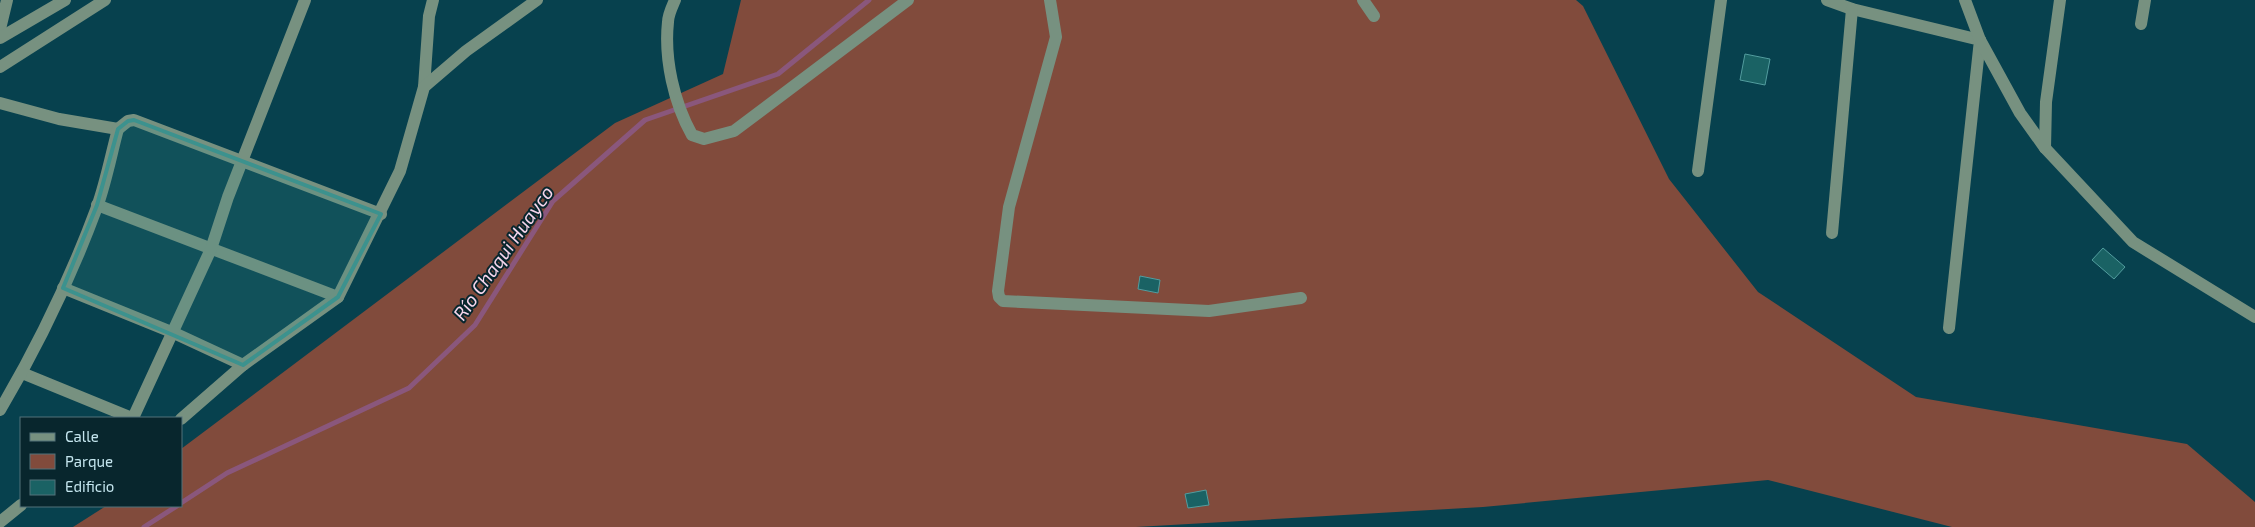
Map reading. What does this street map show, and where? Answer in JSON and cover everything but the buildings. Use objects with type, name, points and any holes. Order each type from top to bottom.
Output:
[{"type":"street","points":[[0,29],[7,0]]},
{"type":"street","points":[[0,38],[65,0]]},
{"type":"street","points":[[0,68],[105,0]]},
{"type":"street","points":[[133,417],[174,333],[211,249],[228,197],[305,0]]},
{"type":"street","points":[[182,418],[243,365],[338,297],[381,214],[400,171],[424,87],[429,16],[433,0]]},
{"type":"street","points":[[424,87],[466,51],[537,0]]},
{"type":"street","points":[[674,0],[668,20],[667,53],[686,126],[692,135],[704,139],[734,131],[908,0]]},
{"type":"street","points":[[1050,0],[1056,37],[1009,207],[998,297],[1003,301],[1209,311],[1301,298]]},
{"type":"street","points":[[1363,0],[1374,16]]},
{"type":"street","points":[[1698,171],[1721,0]]},
{"type":"street","points":[[1826,0],[1852,9],[1980,40]]},
{"type":"street","points":[[1965,0],[1980,40],[2020,113],[2045,148],[2133,242],[2255,317]]},
{"type":"street","points":[[2045,148],[2046,102],[2060,0]]},
{"type":"street","points":[[2141,24],[2145,0]]},
{"type":"street","points":[[1832,233],[1852,9]]},
{"type":"street","points":[[1949,328],[1980,40]]},
{"type":"street","points":[[0,103],[59,119],[118,129]]},
{"type":"street","points":[[0,410],[22,373],[63,288],[97,206],[118,129],[128,121],[134,120],[243,160],[381,214]]},
{"type":"street","points":[[97,206],[338,297]]},
{"type":"street","points":[[63,288],[174,333],[243,365]]},
{"type":"street","points":[[22,373],[131,417]]},
{"type":"street","points":[[0,522],[20,506]]},
{"type":"highlighted area","points":[[134,120],[381,214],[338,297],[243,365],[63,288],[97,205],[118,129],[128,121]]},
{"type":"green space","points":[[741,0],[1576,0],[1583,6],[1669,179],[1758,292],[1916,397],[2187,444],[2255,502],[2255,527],[1952,527],[1768,480],[1483,507],[1136,527],[73,527],[104,507],[182,507],[182,448],[615,123],[723,74]]},
{"type":"waterway","name":"Río Chaqui Huayco","points":[[182,502],[227,473],[409,388],[475,325],[553,201],[645,120],[778,74],[869,0]]},
{"type":"waterway","name":"Río Chaqui Huayco","points":[[144,527],[175,507]]}]
